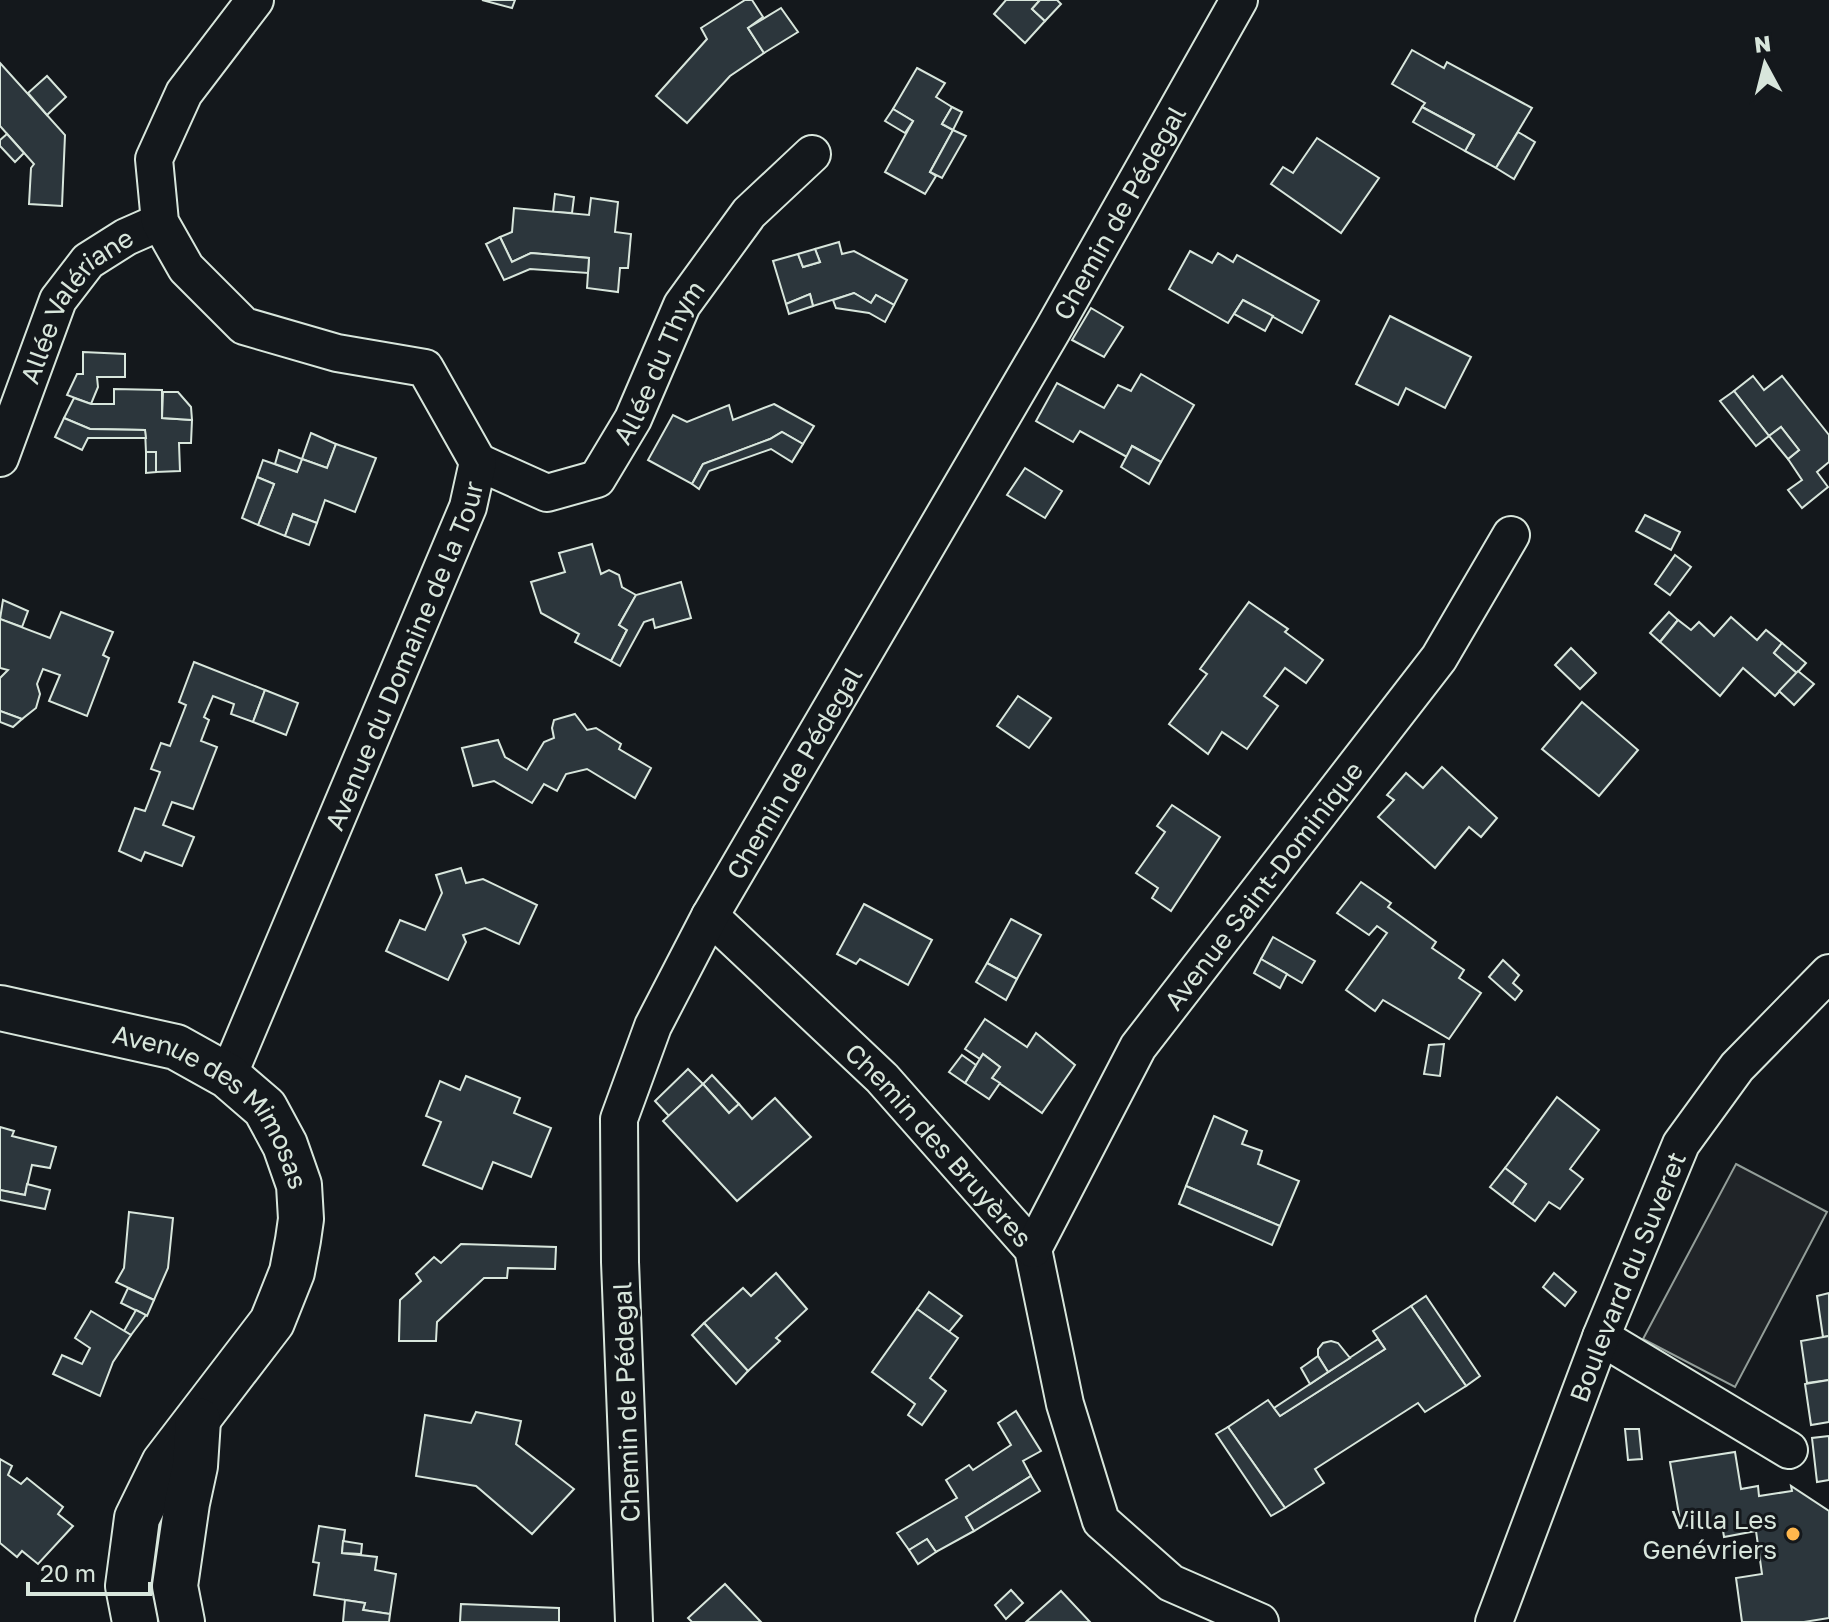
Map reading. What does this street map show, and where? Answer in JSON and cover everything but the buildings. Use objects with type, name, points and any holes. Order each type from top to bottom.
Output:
[{"type":"street","name":"Avenue du Domaine de la Tour","points":[[228,1076],[468,507],[478,462],[425,368],[337,353],[244,326],[186,268],[160,222],[154,159],[184,93],[255,0]]},
{"type":"street","name":"Chemin de Pédegal","points":[[634,1622],[620,1262],[619,1119],[653,1026],[710,916],[1044,344],[1239,0]]},
{"type":"street","name":"Allée du Thym","points":[[478,462],[547,493],[597,479],[633,419],[682,305],[749,213],[812,154]]},
{"type":"street","name":"Allée Valériane","points":[[0,458],[58,300],[88,261],[126,237],[160,222]]},
{"type":"street","name":"Avenue Saint-Dominique","points":[[1033,1249],[1138,1047],[1439,658],[1511,535]]},
{"type":"street","name":"Chemin des Bruyères","points":[[710,916],[882,1078],[1033,1249],[1065,1404],[1101,1521],[1171,1583],[1260,1622]]},
{"type":"street","name":"Boulevard du Suveret","points":[[1494,1622],[1601,1337],[1681,1144],[1737,1067],[1829,973]]},
{"type":"street","name":"Avenue des Mimosas","points":[[0,1008],[176,1047],[228,1076],[265,1108],[285,1145],[299,1185],[301,1219],[292,1272],[272,1322],[164,1463],[137,1518],[128,1586],[135,1622]]},
{"type":"street","points":[[1601,1337],[1789,1450]]},
{"type":"street","points":[[182,1622],[175,1586],[195,1466],[198,1420]]},
{"type":"shaded area","points":[[1736,1164],[1827,1212],[1735,1387],[1643,1339]]},
{"type":"place","name":"Villa Les Genévriers","points":[[1793,1534]]}]
